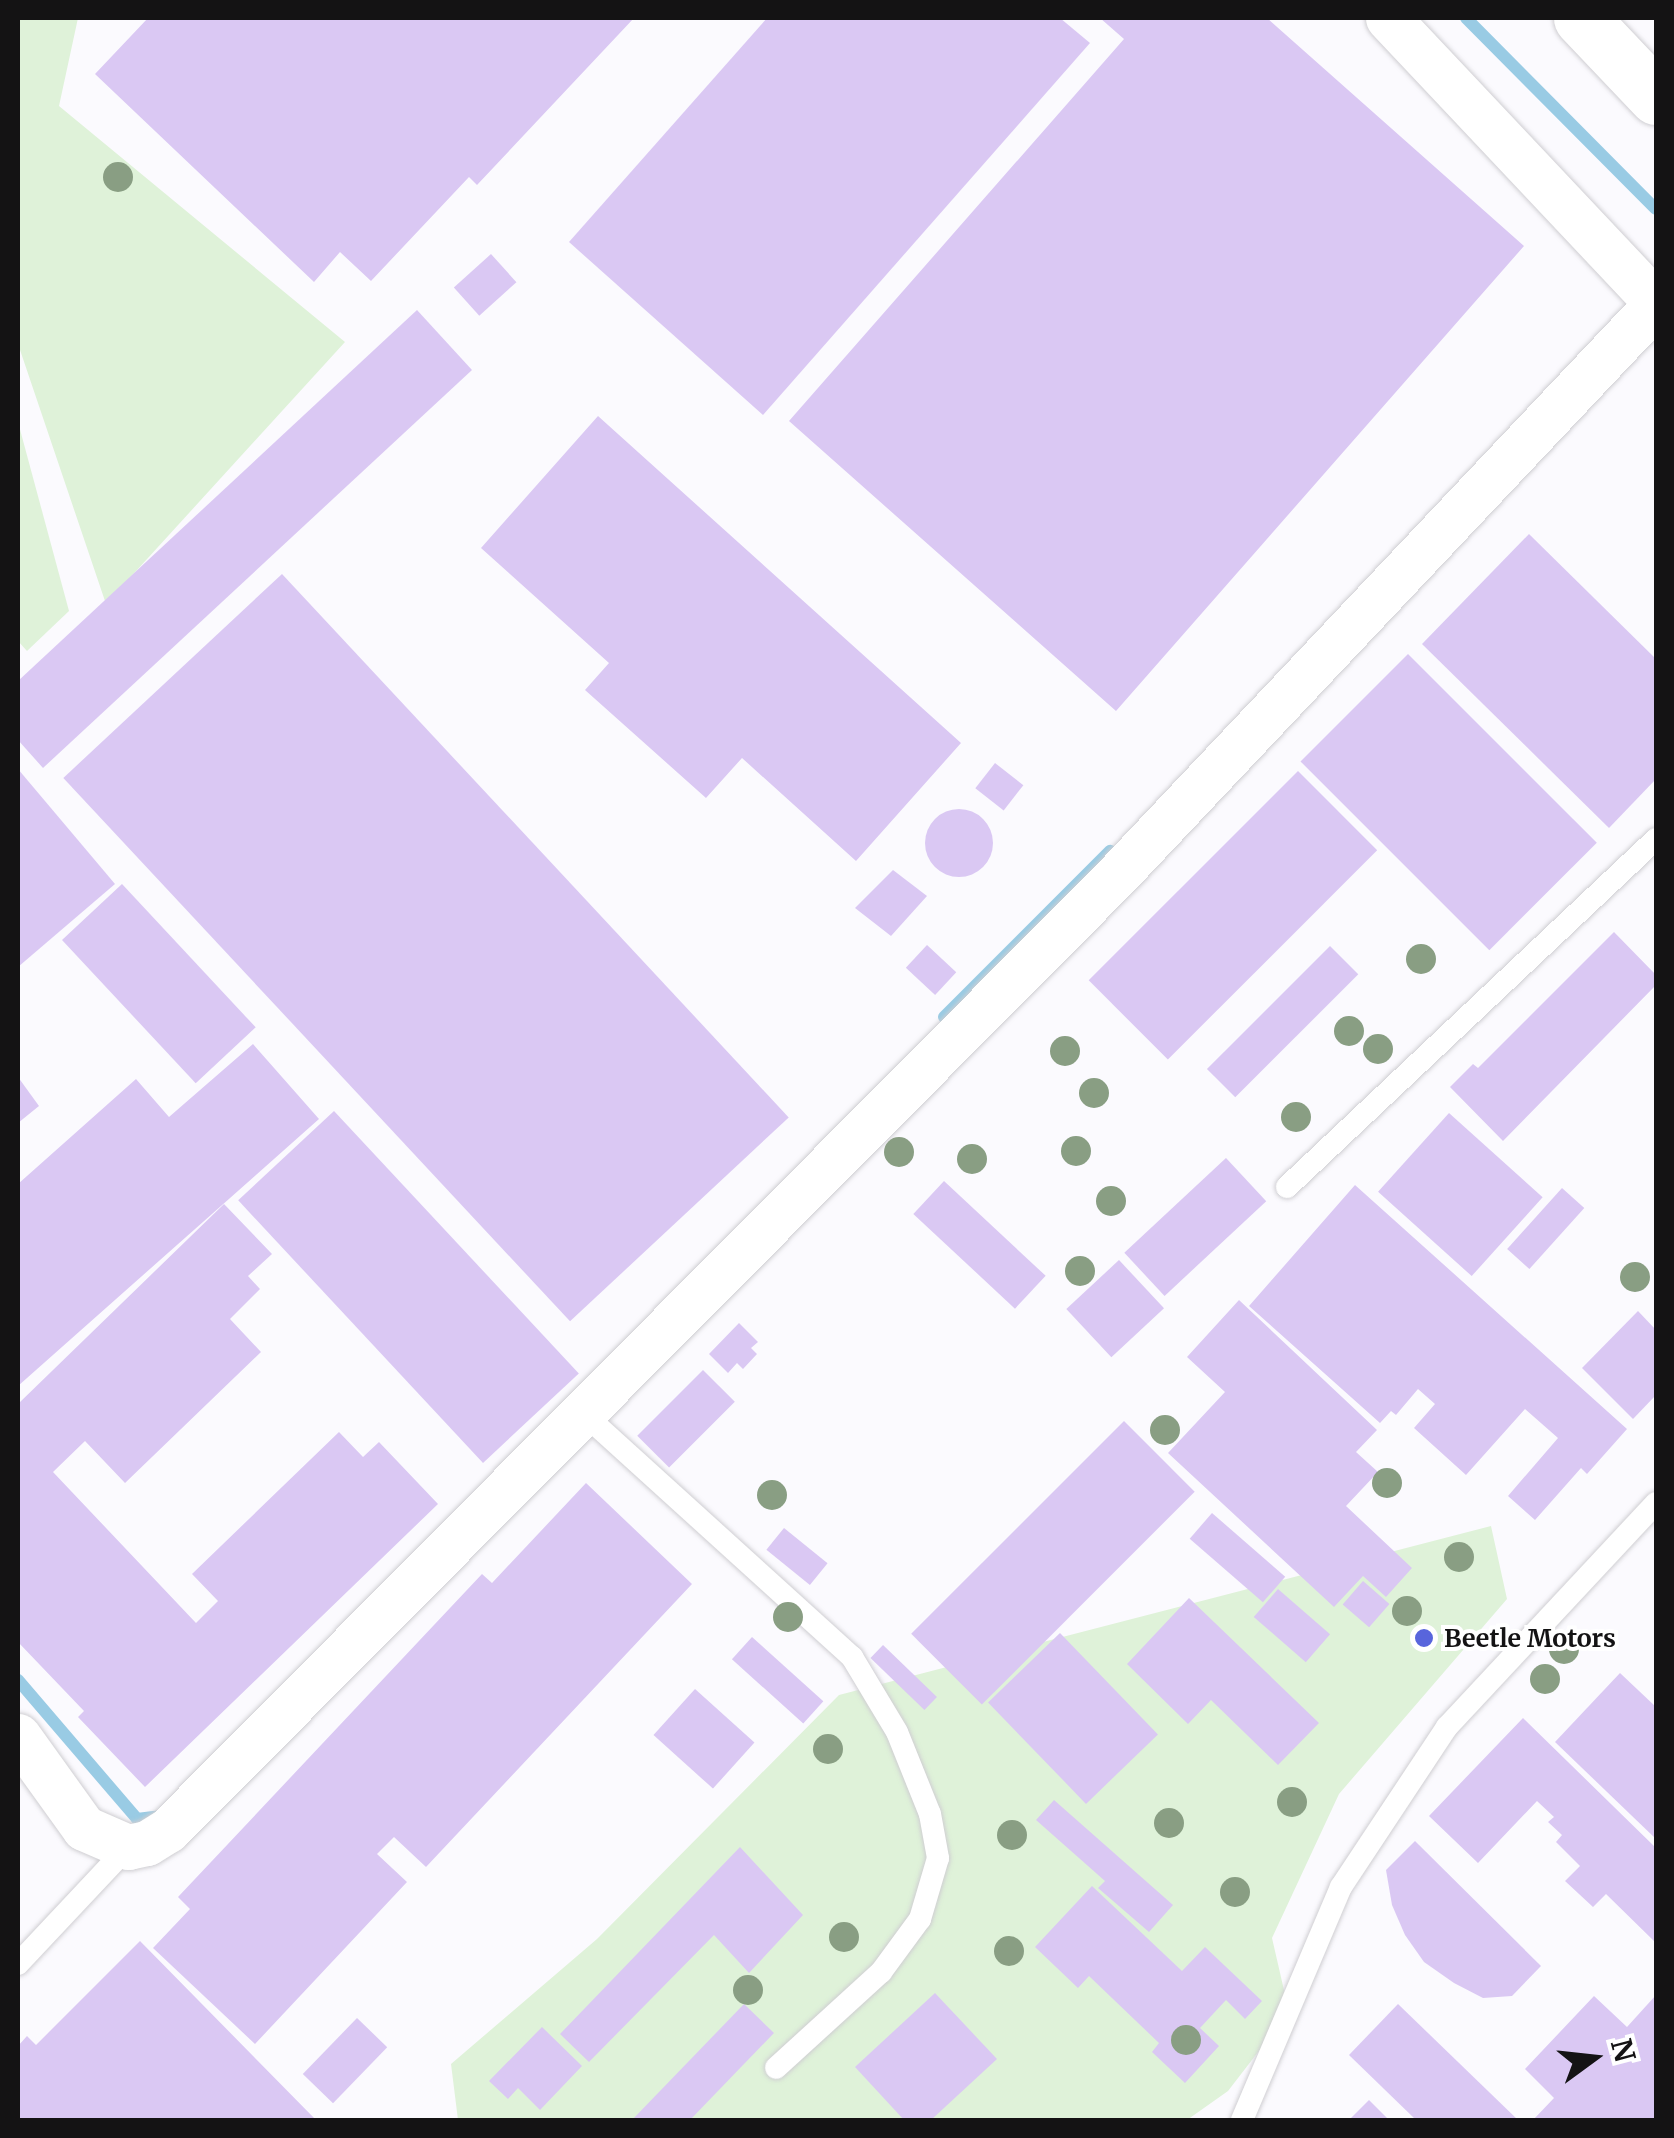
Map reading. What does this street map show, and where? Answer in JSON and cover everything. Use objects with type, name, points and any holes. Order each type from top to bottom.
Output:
[{"type":"highway","points":[[1581,18],[1656,97]]},
{"type":"street","points":[[23,1755],[84,1828],[128,1846],[146,1843],[168,1830],[1118,874],[1656,303],[1388,18]]},
{"type":"lane","points":[[1287,1187],[1656,840]]},
{"type":"lane","points":[[584,1414],[852,1657],[898,1732],[930,1814],[938,1858],[920,1918],[882,1972],[776,2068]]},
{"type":"lane","points":[[1242,2120],[1341,1888],[1447,1727],[1656,1503]]},
{"type":"lane","points":[[18,1964],[128,1846]]},
{"type":"green space","points":[[18,18],[78,18],[59,106],[345,342],[106,604],[18,344]]},
{"type":"green space","points":[[18,422],[69,611],[27,651],[18,641]]},
{"type":"green space","points":[[1491,1526],[1507,1599],[1339,1794],[1272,1938],[1289,2012],[1228,2091],[1187,2120],[458,2120],[451,2064],[597,1939],[839,1695]]},
{"type":"building","points":[[148,18],[634,18],[477,185],[469,177],[371,281],[340,252],[314,282],[95,74]]},
{"type":"building","points":[[767,18],[1060,18],[1090,43],[763,415],[569,242]]},
{"type":"building","points":[[1100,18],[1267,18],[1524,246],[1116,711],[789,421],[1124,39]]},
{"type":"building","points":[[491,254],[516,282],[479,316],[454,287]]},
{"type":"building","points":[[417,310],[472,370],[43,768],[18,740],[18,681]]},
{"type":"building","points":[[598,416],[961,743],[856,861],[742,758],[706,798],[585,690],[609,663],[481,548]]},
{"type":"building","points":[[1529,534],[1656,659],[1656,779],[1609,828],[1422,644]]},
{"type":"building","points":[[282,574],[789,1117],[570,1321],[63,778]]},
{"type":"building","points":[[1408,654],[1597,843],[1489,950],[1301,761]]},
{"type":"building","points":[[995,763],[1023,785],[1004,810],[975,788]]},
{"type":"building","points":[[18,769],[115,884],[18,967]]},
{"type":"building","points":[[1298,771],[1377,850],[1168,1059],[1089,980]]},
{"type":"building","points":[[959,809],[983,819],[993,843],[983,867],[959,877],[935,867],[925,843],[935,819]]},
{"type":"building","points":[[893,870],[927,896],[891,936],[855,908]]},
{"type":"building","points":[[122,884],[256,1027],[196,1083],[62,940]]},
{"type":"building","points":[[1614,932],[1656,975],[1656,985],[1503,1141],[1450,1087],[1473,1064],[1478,1068]]},
{"type":"building","points":[[927,945],[956,972],[935,995],[906,968]]},
{"type":"building","points":[[1330,946],[1358,974],[1235,1097],[1207,1069]]},
{"type":"building","points":[[253,1044],[319,1119],[18,1386],[18,1184],[136,1079],[169,1117]]},
{"type":"building","points":[[18,1077],[39,1106],[18,1123]]},
{"type":"building","points":[[334,1111],[579,1374],[483,1463],[238,1200]]},
{"type":"building","points":[[1449,1113],[1543,1197],[1472,1276],[1378,1192]]},
{"type":"building","points":[[1226,1158],[1266,1201],[1165,1296],[1124,1253]]},
{"type":"building","points":[[944,1181],[1046,1276],[1015,1309],[913,1214]]},
{"type":"building","points":[[1355,1185],[1627,1429],[1587,1474],[1581,1468],[1535,1520],[1508,1496],[1558,1438],[1525,1409],[1466,1475],[1414,1428],[1435,1404],[1418,1389],[1396,1415],[1391,1411],[1380,1423],[1249,1306]]},
{"type":"building","points":[[1562,1188],[1584,1208],[1529,1269],[1507,1249]]},
{"type":"building","points":[[224,1204],[272,1254],[248,1276],[260,1289],[230,1319],[261,1352],[125,1483],[85,1441],[53,1472],[196,1623],[218,1601],[192,1574],[339,1432],[363,1457],[379,1442],[438,1504],[145,1787],[78,1717],[84,1711],[18,1642],[18,1404]]},
{"type":"building","points":[[1119,1260],[1164,1308],[1111,1357],[1066,1309]]},
{"type":"building","points":[[1239,1300],[1377,1430],[1356,1452],[1378,1472],[1346,1506],[1412,1568],[1386,1597],[1363,1576],[1334,1607],[1168,1453],[1225,1392],[1187,1357]]},
{"type":"building","points":[[1638,1311],[1656,1330],[1656,1395],[1633,1419],[1582,1368]]},
{"type":"building","points":[[739,1323],[758,1342],[751,1348],[757,1354],[743,1369],[737,1363],[728,1373],[709,1354]]},
{"type":"building","points":[[703,1370],[735,1402],[669,1468],[637,1436]]},
{"type":"building","points":[[1124,1421],[1195,1492],[982,1705],[911,1634]]},
{"type":"building","points":[[586,1483],[692,1584],[426,1867],[394,1837],[377,1854],[407,1882],[255,2044],[153,1948],[190,1909],[178,1897],[482,1574],[492,1583]]},
{"type":"building","points":[[1212,1513],[1285,1577],[1263,1602],[1190,1539]]},
{"type":"building","points":[[784,1528],[828,1563],[810,1585],[766,1550]]},
{"type":"building","points":[[1363,1581],[1389,1604],[1369,1627],[1343,1604]]},
{"type":"building","points":[[1278,1589],[1330,1634],[1306,1662],[1254,1617]]},
{"type":"building","points":[[1189,1598],[1319,1723],[1278,1765],[1211,1700],[1188,1724],[1127,1664]]},
{"type":"building","points":[[1060,1633],[1158,1734],[1086,1804],[988,1702]]},
{"type":"building","points":[[752,1637],[823,1701],[803,1724],[732,1659]]},
{"type":"building","points":[[883,1645],[937,1697],[924,1710],[870,1658]]},
{"type":"building","points":[[1620,1673],[1656,1707],[1656,1839],[1555,1742]]},
{"type":"building","points":[[695,1689],[754,1743],[713,1789],[654,1735]]},
{"type":"building","points":[[1523,1718],[1656,1848],[1656,1943],[1606,1894],[1593,1907],[1565,1881],[1580,1866],[1556,1842],[1562,1835],[1548,1822],[1554,1817],[1537,1801],[1478,1863],[1429,1816]]},
{"type":"building","points":[[1054,1800],[1173,1905],[1149,1932],[1098,1888],[1105,1881],[1036,1820]]},
{"type":"building","points":[[1415,1841],[1541,1966],[1512,1996],[1483,1998],[1454,1983],[1424,1962],[1405,1935],[1392,1905],[1386,1870]]},
{"type":"building","points":[[740,1847],[803,1915],[749,1973],[714,1935],[589,2062],[560,2034]]},
{"type":"building","points":[[1092,1886],[1182,1971],[1205,1947],[1262,2001],[1245,2019],[1226,2000],[1200,2028],[1219,2046],[1185,2083],[1152,2052],[1159,2043],[1089,1976],[1078,1988],[1035,1947]]},
{"type":"building","points":[[140,1941],[316,2120],[18,2120],[18,2046],[27,2036],[36,2045]]},
{"type":"building","points":[[935,1993],[997,2059],[931,2120],[904,2120],[855,2067]]},
{"type":"building","points":[[1656,1995],[1656,2120],[1533,2120],[1554,2098],[1525,2069],[1594,1996],[1627,2027]]},
{"type":"building","points":[[744,2004],[774,2033],[690,2120],[632,2120]]},
{"type":"building","points":[[1398,2004],[1518,2120],[1416,2120],[1349,2055]]},
{"type":"building","points":[[357,2018],[387,2047],[333,2103],[303,2074]]},
{"type":"building","points":[[542,2027],[582,2066],[540,2110],[518,2088],[508,2099],[489,2081]]},
{"type":"building","points":[[1369,2100],[1389,2120],[1349,2120]]},
{"type":"waterway","points":[[1466,18],[1656,209]]},
{"type":"waterway","points":[[944,1017],[1110,851]]},
{"type":"waterway","points":[[18,1680],[137,1819],[160,1816]]},
{"type":"place","name":"Beetle Motors","points":[[1424,1638]]}]
